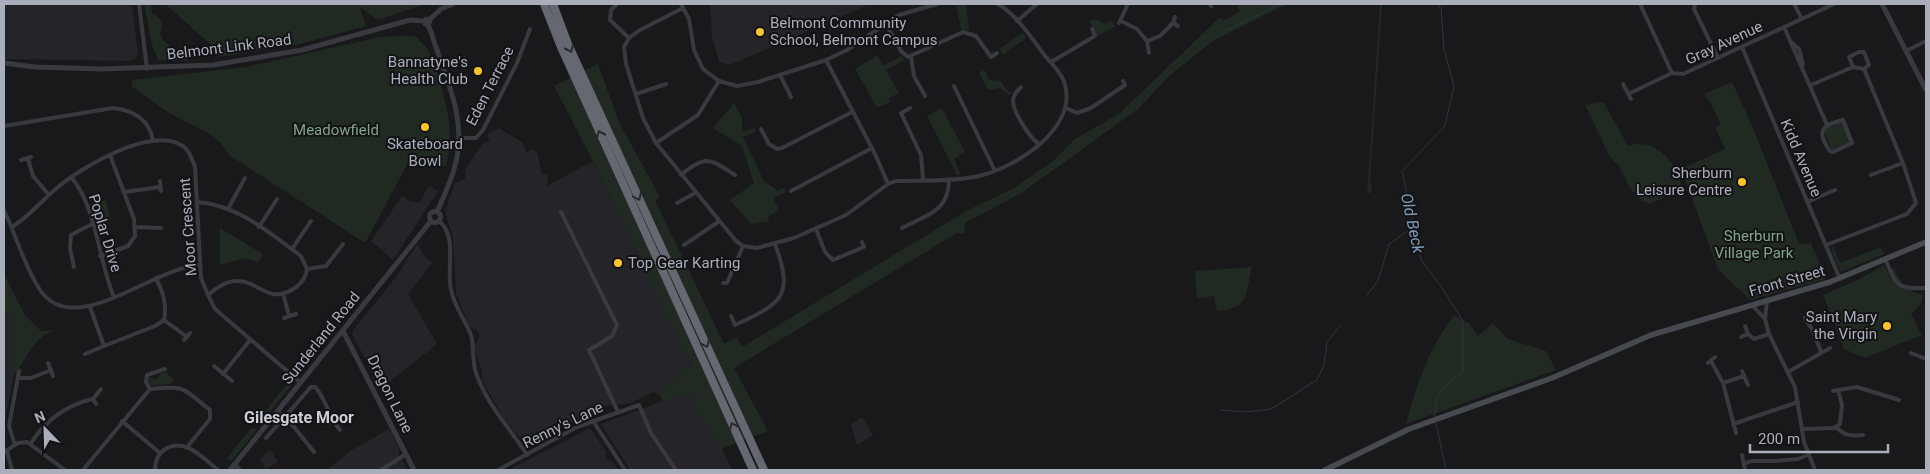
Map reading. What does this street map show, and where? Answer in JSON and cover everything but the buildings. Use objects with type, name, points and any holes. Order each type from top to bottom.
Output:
[{"type":"highway","points":[[544,4],[561,47],[753,470]]},
{"type":"highway","points":[[553,4],[572,54],[764,470]]},
{"type":"main road","name":"Front Street","points":[[1326,470],[1409,430],[1552,378],[1651,335],[1840,279],[1926,242]]},
{"type":"street","points":[[139,4],[148,69]]},
{"type":"street","points":[[453,4],[441,9],[427,22],[457,112],[460,138],[456,162],[437,212],[440,215],[439,220],[449,234],[450,288],[461,319],[472,336],[472,353],[476,372],[496,412],[527,455]]},
{"type":"street","points":[[617,4],[611,10],[610,20],[629,38]]},
{"type":"street","points":[[937,4],[905,12],[826,60],[743,85],[732,86],[719,81],[703,68],[694,50],[689,19],[682,6],[629,38],[624,46],[624,54],[643,118],[656,143],[718,222],[736,241],[744,246],[757,248],[816,229],[851,212],[888,184],[923,179],[980,176],[1026,157],[1040,144],[1055,127],[1066,108],[1065,84],[1051,62],[1017,20],[998,4]]},
{"type":"street","points":[[1017,20],[1037,4]]},
{"type":"street","points":[[1128,4],[1120,22],[1137,29],[1147,41],[1149,53]]},
{"type":"street","points":[[1628,94],[1672,73],[1640,4]]},
{"type":"street","points":[[1695,4],[1694,9],[1718,58]]},
{"type":"street","points":[[1794,4],[1802,19]]},
{"type":"street","name":"Gray Avenue","points":[[1672,73],[1683,74],[1834,4]]},
{"type":"street","points":[[1884,4],[1926,89]]},
{"type":"street","points":[[1147,41],[1160,36],[1173,23],[1175,17]]},
{"type":"street","name":"Belmont Link Road","points":[[4,64],[59,68],[148,69],[213,65],[258,59],[336,41],[410,20],[427,22]]},
{"type":"street","points":[[1173,23],[1178,26]]},
{"type":"street","points":[[886,24],[901,51],[911,57]]},
{"type":"street","points":[[1784,27],[1827,125]]},
{"type":"street","points":[[1051,62],[1095,36],[1092,28]]},
{"type":"street","name":"Eden Terrace","points":[[460,138],[476,138],[483,130],[513,71],[530,29]]},
{"type":"street","points":[[911,57],[963,32],[976,36],[992,57],[997,53]]},
{"type":"street","points":[[1906,51],[1926,41]]},
{"type":"street","name":"Kidd Avenue","points":[[1742,47],[1840,279]]},
{"type":"street","points":[[1811,85],[1853,67],[1864,69],[1869,66],[1864,52],[1859,52],[1849,57],[1853,67]]},
{"type":"street","points":[[911,57],[914,76],[925,96]]},
{"type":"street","points":[[826,60],[872,148],[888,184]]},
{"type":"street","points":[[1826,245],[1911,211],[1916,203],[1903,163],[1864,69]]},
{"type":"street","points":[[780,75],[791,97]]},
{"type":"street","points":[[656,143],[698,115],[719,81]]},
{"type":"street","points":[[1066,108],[1077,113],[1086,111],[1125,85],[1122,81]]},
{"type":"street","points":[[636,94],[666,84]]},
{"type":"street","points":[[1623,84],[1631,99]]},
{"type":"street","points":[[954,86],[995,171]]},
{"type":"street","points":[[1021,87],[1014,96],[1013,105],[1031,136],[1040,144]]},
{"type":"street","points":[[4,126],[113,108],[125,109],[136,114],[152,130],[153,141]]},
{"type":"street","points":[[910,108],[901,114],[921,155],[923,179]]},
{"type":"street","points":[[761,129],[769,144],[777,149],[852,112]]},
{"type":"street","points":[[1842,120],[1853,140],[1851,145],[1833,152],[1828,150],[1821,133],[1827,125],[1842,120]]},
{"type":"street","name":"Moor Crescent","points":[[12,227],[24,219],[71,177],[110,155],[153,141],[167,141],[181,145],[190,154],[195,167],[201,278],[208,295],[215,308],[300,382]]},
{"type":"street","points":[[791,191],[872,148]]},
{"type":"street","points":[[100,256],[128,246],[135,236],[136,227],[110,155]]},
{"type":"street","points":[[22,160],[30,158],[34,176],[49,195]]},
{"type":"street","points":[[681,175],[693,166],[707,161],[718,163],[735,175]]},
{"type":"street","points":[[1871,175],[1903,163]]},
{"type":"street","points":[[730,172],[730,178]]},
{"type":"street","name":"Poplar Drive","points":[[71,177],[80,190],[114,297]]},
{"type":"street","points":[[228,208],[245,178]]},
{"type":"street","points":[[902,228],[943,205],[949,193],[949,179]]},
{"type":"street","points":[[124,192],[160,189],[160,181]]},
{"type":"street","points":[[1807,202],[1835,190]]},
{"type":"street","points":[[674,197],[678,204],[695,193]]},
{"type":"street","points":[[259,227],[278,199]]},
{"type":"street","points":[[197,202],[213,203],[228,208],[292,249],[301,256],[307,269],[304,280],[295,288],[283,293],[266,294],[244,282],[234,281],[216,288],[208,295]]},
{"type":"street","points":[[4,210],[36,282],[47,298],[62,308],[90,307],[185,266],[200,265]]},
{"type":"street","name":"Sunderland Road","points":[[230,470],[431,221],[430,215],[437,212]]},
{"type":"street","points":[[560,212],[617,325],[612,336],[589,350],[618,412]]},
{"type":"street","points":[[431,221],[439,220]]},
{"type":"street","points":[[292,249],[311,221]]},
{"type":"street","points":[[684,246],[718,222]]},
{"type":"street","points":[[74,267],[70,249],[71,235],[75,231],[92,224]]},
{"type":"street","points":[[136,227],[161,228]]},
{"type":"street","points":[[816,229],[826,252],[833,260],[864,247],[862,242]]},
{"type":"street","points":[[307,269],[326,266],[343,244]]},
{"type":"street","points":[[731,316],[735,325],[762,311],[781,295],[785,282],[784,271],[774,244]]},
{"type":"street","points":[[723,283],[727,283],[744,246]]},
{"type":"street","points":[[1885,259],[1893,276],[1902,287],[1911,290],[1926,288]]},
{"type":"street","points":[[156,278],[165,300],[164,320]]},
{"type":"street","points":[[283,293],[290,316]]},
{"type":"street","points":[[1764,319],[1767,300]]},
{"type":"street","points":[[1752,304],[1764,319],[1769,334],[1795,386],[1808,455],[1815,470]]},
{"type":"street","points":[[90,307],[104,346]]},
{"type":"street","points":[[284,318],[296,314]]},
{"type":"street","points":[[1805,318],[1821,352]]},
{"type":"street","points":[[164,320],[186,338],[190,333]]},
{"type":"street","points":[[85,354],[155,326],[164,320]]},
{"type":"street","points":[[1808,323],[1812,320]]},
{"type":"street","points":[[1745,326],[1748,334],[1754,339],[1769,334]]},
{"type":"street","name":"Dragon Lane","points":[[343,330],[414,470]]},
{"type":"street","points":[[1741,337],[1748,334]]},
{"type":"street","points":[[223,374],[250,340]]},
{"type":"street","points":[[1788,372],[1830,348]]},
{"type":"street","points":[[1911,353],[1926,359]]},
{"type":"street","points":[[1715,357],[1710,362],[1722,383],[1736,433]]},
{"type":"street","points":[[48,363],[53,376]]},
{"type":"street","points":[[214,366],[232,381]]},
{"type":"street","points":[[148,390],[147,375],[165,369]]},
{"type":"street","points":[[19,378],[31,378],[51,370]]},
{"type":"street","points":[[15,445],[9,426],[19,371]]},
{"type":"street","points":[[1742,371],[1748,386]]},
{"type":"street","points":[[1722,383],[1744,376]]},
{"type":"street","points":[[82,470],[148,390],[175,386],[183,388],[210,410],[211,416],[188,446]]},
{"type":"street","points":[[266,438],[311,387],[317,388],[330,418],[340,430]]},
{"type":"street","points":[[1837,428],[1842,417],[1842,405],[1835,390],[1857,387],[1899,400]]},
{"type":"street","points":[[31,443],[51,418],[93,399],[101,389]]},
{"type":"street","points":[[93,399],[96,404]]},
{"type":"street","points":[[1891,406],[1893,399]]},
{"type":"street","points":[[1733,424],[1798,402]]},
{"type":"street","name":"Renny's Lane","points":[[498,470],[593,421],[639,405],[651,433],[676,470]]},
{"type":"street","points":[[277,411],[284,416],[314,452]]},
{"type":"street","points":[[122,421],[160,453]]},
{"type":"street","points":[[593,421],[625,470]]},
{"type":"street","points":[[1802,429],[1837,428],[1842,433],[1851,436],[1863,435]]},
{"type":"street","points":[[1851,436],[1852,443]]},
{"type":"street","points":[[12,470],[6,452],[23,441],[31,443],[65,470]]},
{"type":"street","points":[[155,470],[155,464],[160,453],[168,447],[188,446],[218,470]]},
{"type":"street","points":[[381,470],[406,454]]},
{"type":"street","points":[[1744,464],[1751,461],[1798,459],[1808,455]]},
{"type":"street","points":[[1742,456],[1745,470]]},
{"type":"street","points":[[235,465],[240,470]]},
{"type":"shaded area","points":[[4,4],[132,4],[138,55],[135,59],[129,61],[4,59]]},
{"type":"shaded area","name":"Belmont Community School, Belmont Campus","points":[[710,4],[870,4],[730,65],[719,62],[712,37]]},
{"type":"shaded area","points":[[499,128],[522,142],[527,154],[530,149],[537,152],[542,174],[548,174],[547,186],[593,161],[691,365],[659,394],[653,392],[631,403],[606,406],[525,444],[503,417],[482,380],[482,372],[475,350],[475,345],[480,337],[477,330],[469,327],[456,293],[453,238],[445,211],[455,183],[465,179],[465,170],[482,144],[490,140],[487,134]]},
{"type":"shaded area","points":[[429,186],[438,191],[393,260],[371,241],[402,196],[412,202],[419,203]]},
{"type":"shaded area","points":[[417,244],[426,258],[433,262],[408,294],[437,344],[381,389],[352,334],[353,330],[397,276]]},
{"type":"shaded area","points":[[4,316],[14,317],[14,375],[4,425]]},
{"type":"shaded area","points":[[688,392],[722,449],[732,470],[630,470],[601,424]]},
{"type":"shaded area","points":[[862,417],[873,435],[857,445],[851,425]]},
{"type":"shaded area","points":[[590,428],[607,453],[605,456],[608,461],[611,460],[619,470],[508,470]]},
{"type":"shaded area","points":[[389,429],[400,449],[398,454],[408,470],[327,470],[349,452]]},
{"type":"shaded area","points":[[270,449],[278,462],[266,469],[260,459]]},
{"type":"green space","points":[[144,4],[151,4],[152,14],[161,22],[160,33],[163,40],[190,61],[158,60],[152,45]]},
{"type":"green space","points":[[165,4],[425,4],[378,20],[360,7],[366,26],[300,44],[219,57],[209,43]]},
{"type":"green space","points":[[956,4],[966,4],[969,30],[961,29]]},
{"type":"green space","points":[[1235,4],[1287,4],[1213,41],[1169,76],[1138,109],[1023,192],[965,223],[964,234],[957,233],[734,368],[768,431],[721,449],[688,392],[663,402],[659,394],[691,365],[593,161],[554,86],[598,64],[619,122],[660,197],[655,200],[724,344],[737,337],[742,347],[968,210],[1014,188],[1053,161],[1075,139],[1120,113],[1219,18],[1226,20],[1240,11]]},
{"type":"green space","points":[[1380,4],[1382,4],[1370,180],[1372,191],[1367,195]]},
{"type":"green space","points":[[1095,19],[1105,24],[1112,20],[1115,27],[1097,36],[1089,21]]},
{"type":"green space","points":[[1023,33],[1026,38],[1003,55],[999,49]]},
{"type":"green space","name":"Meadowfield","points":[[415,36],[431,55],[447,110],[450,138],[449,152],[446,166],[408,163],[365,243],[229,155],[218,141],[211,136],[171,114],[132,87],[132,80],[246,67],[380,37]]},
{"type":"green space","points":[[877,55],[883,66],[901,56],[905,60],[886,70],[899,93],[889,98],[890,102],[877,108],[855,69]]},
{"type":"green space","points":[[984,70],[990,80],[1001,81],[1011,93],[1009,95],[1000,88],[988,90],[979,73]]},
{"type":"green space","name":"Sherburn Village Park","points":[[1732,82],[1751,123],[1799,244],[1811,243],[1826,279],[1750,300],[1718,269],[1681,169],[1725,149],[1715,127],[1721,125],[1704,94]]},
{"type":"green space","points":[[734,103],[742,117],[742,132],[754,128],[756,132],[743,137],[764,181],[778,191],[784,188],[786,192],[773,198],[779,210],[768,217],[769,221],[751,224],[730,200],[754,183],[742,146],[713,128]]},
{"type":"green space","points":[[1604,103],[1628,146],[1648,145],[1664,154],[1676,170],[1682,188],[1650,204],[1642,201],[1630,188],[1619,166],[1610,157],[1585,105]]},
{"type":"green space","points":[[942,108],[965,152],[954,159],[961,175],[957,175],[927,116]]},
{"type":"green space","points":[[1842,122],[1851,142],[1832,150],[1823,130]]},
{"type":"green space","points":[[106,200],[111,221],[93,226],[86,205]]},
{"type":"green space","points":[[220,228],[263,254],[258,263],[246,258],[220,265]]},
{"type":"green space","points":[[1833,246],[1840,263],[1881,247],[1884,254],[1841,272],[1831,250]]},
{"type":"green space","points":[[1884,265],[1887,271],[1894,268],[1906,287],[1923,296],[1921,304],[1911,314],[1922,335],[1865,358],[1844,349],[1823,295],[1861,278]]},
{"type":"green space","points":[[1252,267],[1247,293],[1241,303],[1235,307],[1217,311],[1214,296],[1197,299],[1195,274],[1197,271]]},
{"type":"green space","points":[[4,274],[25,315],[41,331],[54,330],[46,334],[35,344],[14,375],[14,317],[4,316]]},
{"type":"green space","points":[[1454,315],[1469,323],[1478,336],[1493,323],[1508,339],[1546,351],[1556,370],[1406,424],[1424,367],[1437,341]]},
{"type":"green space","points":[[166,372],[174,380],[171,384],[151,386],[148,378],[151,377],[153,380],[159,378],[159,374]]},
{"type":"green space","points":[[290,380],[293,382],[292,384],[261,424],[259,419]]},
{"type":"green space","points":[[251,428],[257,429],[232,461],[227,458]]},
{"type":"waterway","points":[[1225,31],[1280,4]]},
{"type":"waterway","name":"Old Beck","points":[[1435,416],[1436,402],[1442,390],[1463,371],[1463,321],[1441,286],[1421,260],[1402,171],[1445,126],[1454,86],[1444,49],[1441,8],[1436,4]]},
{"type":"waterway","points":[[1367,295],[1378,281],[1389,244],[1414,227]]},
{"type":"waterway","points":[[1220,410],[1245,412],[1271,409],[1317,380],[1324,365],[1327,342],[1340,326]]},
{"type":"waterway","name":"Old Beck","points":[[1436,423],[1446,470]]},
{"type":"place","name":"Belmont Community School, Belmont Campus","points":[[760,32]]},
{"type":"place","name":"Bannatyne's Health Club","points":[[478,71]]},
{"type":"place","name":"Skateboard Bowl","points":[[425,127]]},
{"type":"place","name":"Sherburn Leisure Centre","points":[[1742,182]]},
{"type":"place","name":"Top Gear Karting","points":[[618,263]]},
{"type":"place","name":"Saint Mary the Virgin","points":[[1887,326]]},
{"type":"district","name":"Gilesgate Moor","points":[[299,417]]}]
